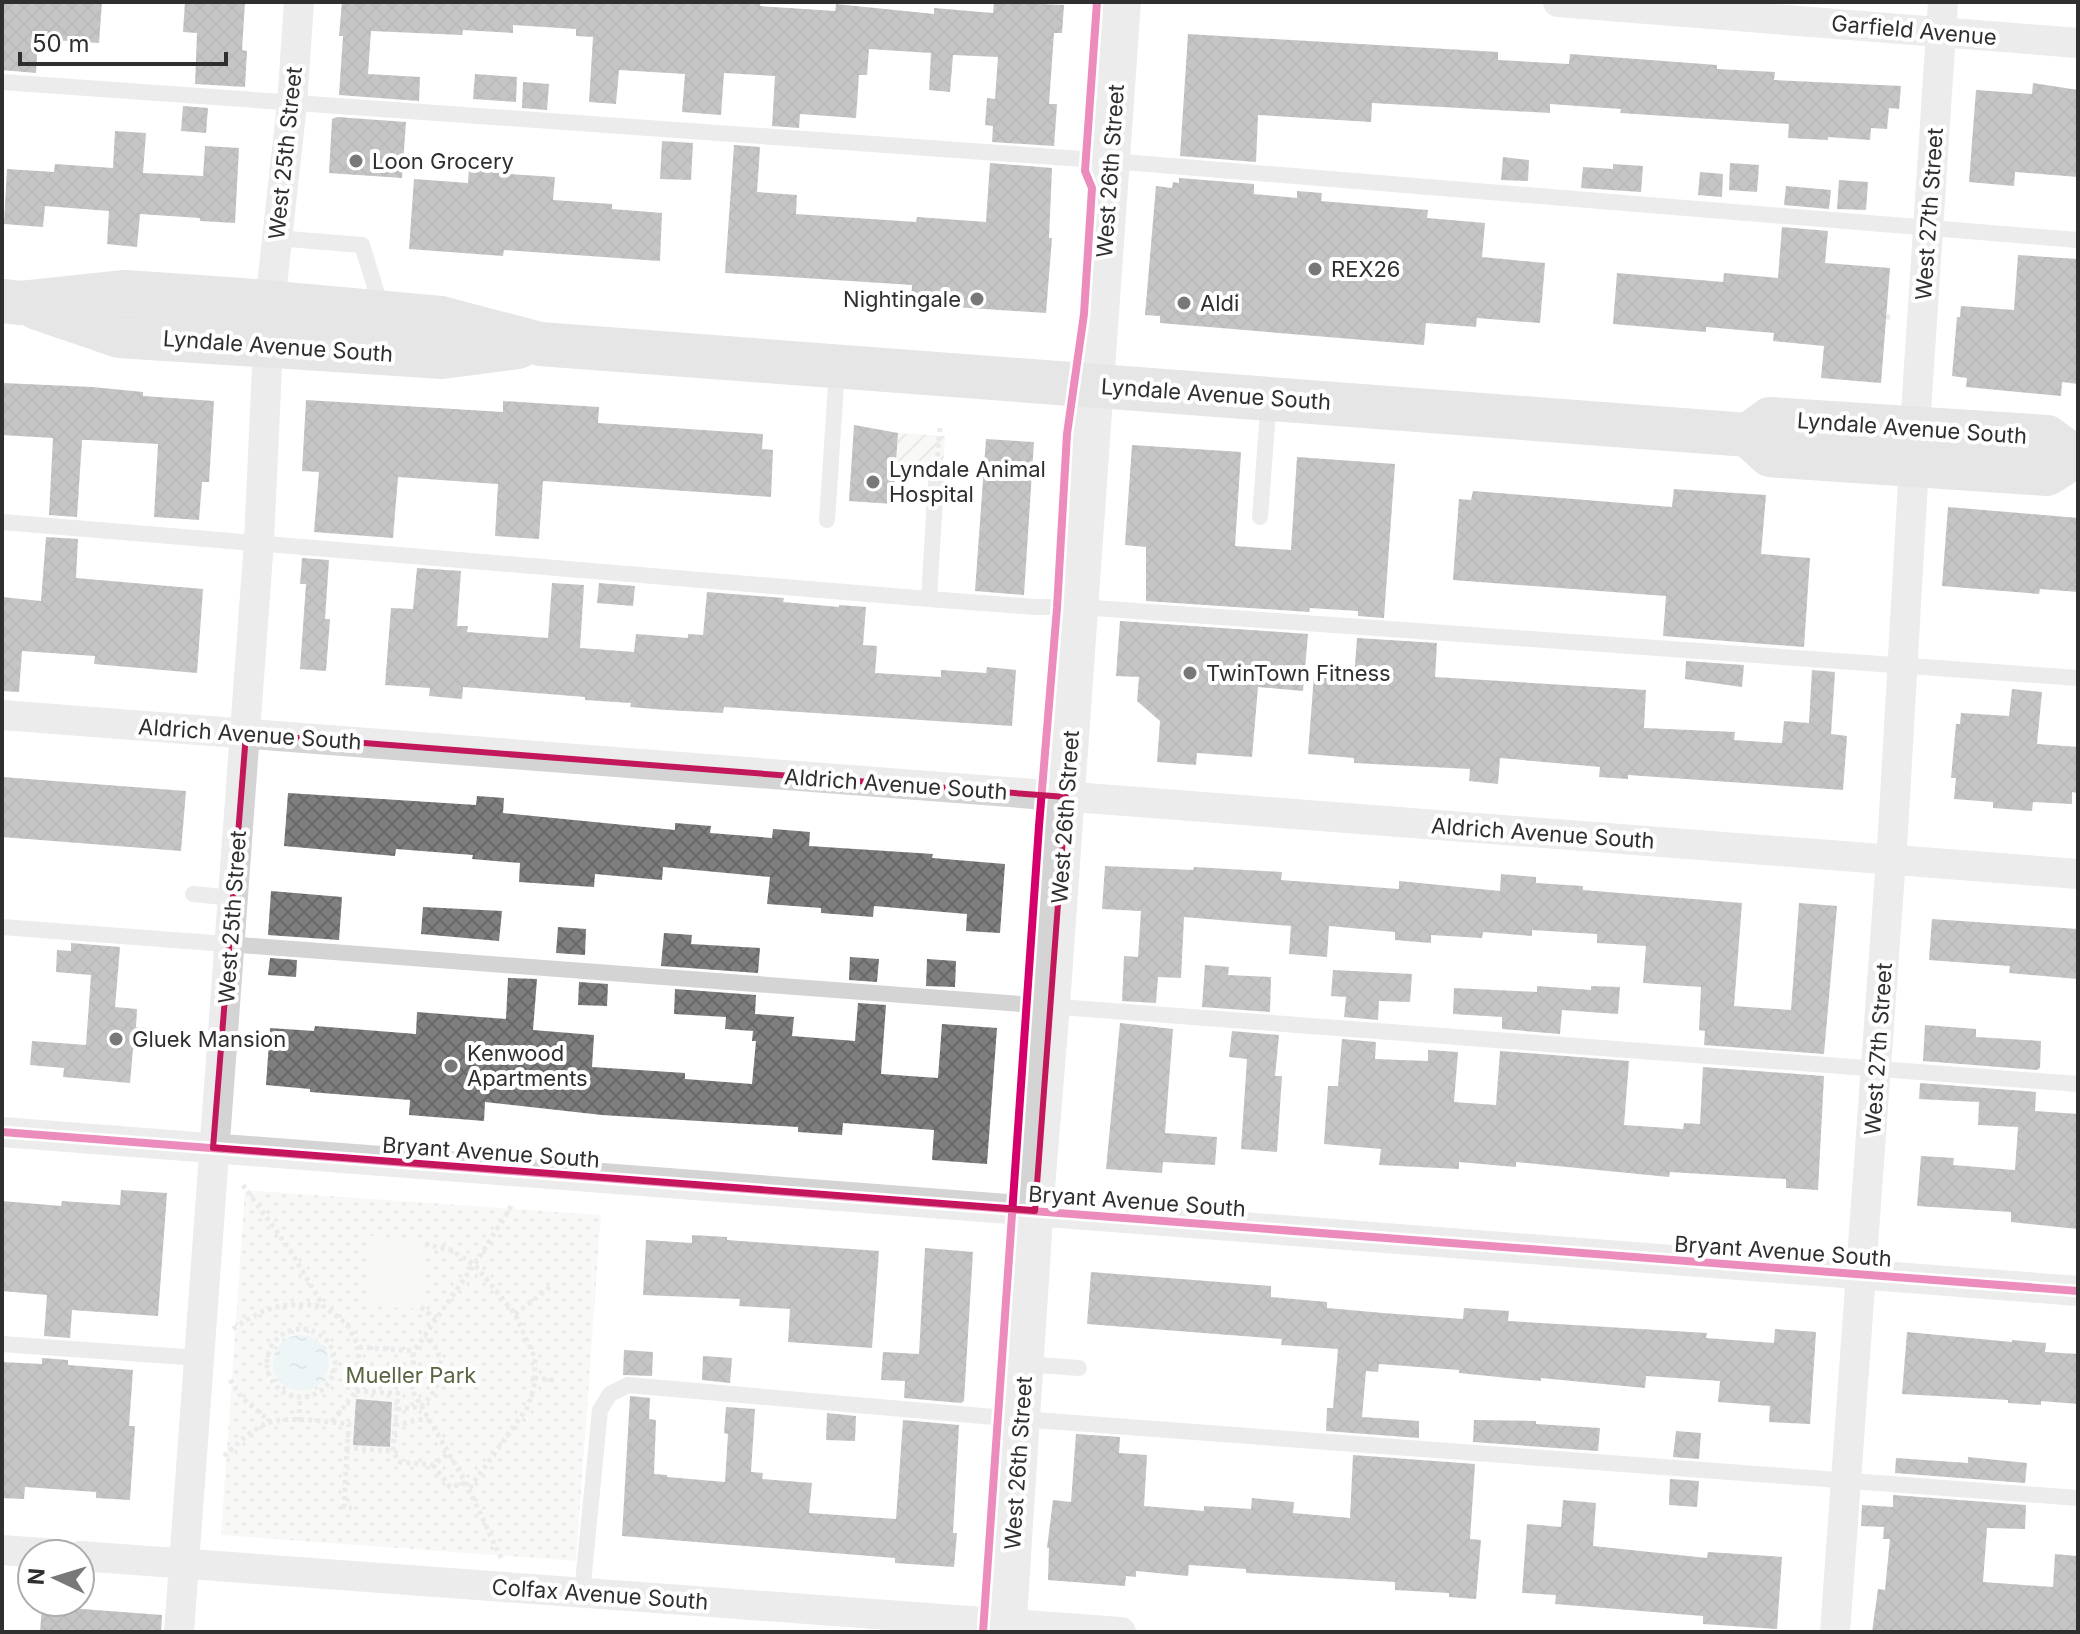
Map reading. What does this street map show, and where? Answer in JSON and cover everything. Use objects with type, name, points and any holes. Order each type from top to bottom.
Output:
[{"type":"main road","name":"Lyndale Avenue South","points":[[12,302],[119,336],[383,313],[441,318],[540,344],[1748,435],[1770,455],[1915,446],[2047,474],[2076,457]]},
{"type":"main road","name":"Lyndale Avenue South","points":[[269,324],[442,357],[540,344]]},
{"type":"street","name":"West 25th Street","points":[[179,1632],[246,734],[269,324],[292,104],[299,2]]},
{"type":"street","name":"West 26th Street","points":[[1007,1627],[1122,2]]},
{"type":"street","name":"Garfield Avenue","points":[[1558,2],[2078,43]]},
{"type":"street","name":"West 27th Street","points":[[1835,1632],[1891,860],[1943,2]]},
{"type":"street","name":"Aldrich Avenue South","points":[[2,715],[2078,874]]},
{"type":"street","name":"Bryant Avenue South","points":[[2,1132],[2078,1291]]},
{"type":"street","name":"Colfax Avenue South","points":[[96,1557],[1007,1627],[1121,1632]]},
{"type":"lane","points":[[2,82],[1111,161],[2078,240]]},
{"type":"lane","points":[[276,238],[362,245],[383,313]]},
{"type":"lane","points":[[827,520],[838,368]]},
{"type":"lane","points":[[1260,517],[1269,398]]},
{"type":"lane","points":[[929,599],[936,481]]},
{"type":"lane","points":[[2,522],[929,599],[2078,678]]},
{"type":"lane","points":[[193,894],[234,898]]},
{"type":"lane","points":[[2,927],[2078,1084]]},
{"type":"lane","points":[[2,1344],[199,1358]]},
{"type":"lane","points":[[1025,1364],[1079,1368]]},
{"type":"lane","points":[[582,1593],[600,1410],[610,1394],[628,1385],[1746,1478],[1846,1481],[2078,1498]]},
{"type":"path","points":[[936,481],[940,425]]},
{"type":"path","points":[[243,1185],[290,1250],[323,1306],[347,1324],[359,1347],[356,1391],[332,1422]]},
{"type":"path","points":[[501,1558],[467,1486],[412,1390],[414,1351],[475,1265],[512,1205]]},
{"type":"path","points":[[425,1244],[451,1250],[475,1265],[515,1314],[535,1358],[534,1388],[527,1408],[467,1486],[450,1487],[433,1465]]},
{"type":"path","points":[[515,1314],[550,1287]]},
{"type":"path","points":[[233,1329],[257,1312],[289,1303],[323,1306]]},
{"type":"path","points":[[421,1307],[435,1319]]},
{"type":"path","points":[[300,1328],[322,1335],[329,1342],[336,1363],[329,1384],[311,1396],[300,1397],[279,1389],[267,1369],[267,1357],[278,1336],[300,1328]]},
{"type":"path","points":[[397,1409],[420,1407],[437,1388],[442,1374],[441,1356],[425,1335]]},
{"type":"path","points":[[359,1347],[414,1351]]},
{"type":"path","points":[[534,1378],[555,1380]]},
{"type":"path","points":[[230,1380],[242,1398],[271,1422]]},
{"type":"path","points":[[356,1391],[398,1393],[412,1390]]},
{"type":"path","points":[[398,1393],[393,1451],[399,1462],[433,1465],[448,1454]]},
{"type":"path","points":[[299,1421],[300,1397]]},
{"type":"path","points":[[395,1425],[428,1418]]},
{"type":"path","points":[[224,1456],[251,1433],[271,1422],[349,1424],[344,1507],[352,1508]]},
{"type":"path","points":[[347,1448],[393,1451]]},
{"type":"highlighted area","points":[[246,734],[1066,797],[1035,1211],[213,1148]]},
{"type":"green space","points":[[898,433],[945,436],[943,465],[896,462]]},
{"type":"green space","name":"Mueller Park","points":[[245,1190],[601,1215],[576,1561],[221,1535]]},
{"type":"green space","points":[[370,1236],[425,1240],[421,1309],[366,1306]]},
{"type":"water","points":[[301,1335],[321,1343],[329,1363],[321,1383],[301,1391],[281,1383],[273,1363],[281,1343]]},
{"type":"building","points":[[2,2],[102,2],[99,43],[38,39],[36,73],[2,70]]},
{"type":"building","points":[[185,2],[245,2],[242,50],[247,51],[245,87],[195,84],[197,33],[183,32]]},
{"type":"building","points":[[342,2],[761,2],[760,6],[835,11],[836,4],[934,14],[934,8],[993,13],[994,2],[1064,5],[1062,33],[1054,33],[1049,104],[1057,104],[1054,146],[992,142],[993,126],[985,125],[987,98],[995,99],[998,57],[953,55],[950,92],[929,90],[931,53],[869,49],[867,75],[859,75],[856,118],[800,114],[799,128],[772,126],[775,76],[724,73],[721,115],[682,112],[685,74],[619,70],[616,104],[589,102],[593,37],[576,36],[576,29],[513,25],[513,33],[463,30],[462,35],[371,31],[368,74],[420,77],[419,101],[339,95]]},
{"type":"building","points":[[1188,34],[1498,52],[1498,60],[1569,64],[1570,54],[1717,65],[1717,69],[1775,72],[1774,80],[1901,86],[1899,109],[1889,108],[1887,129],[1871,128],[1870,140],[1828,137],[1828,140],[1788,138],[1789,124],[1620,113],[1621,109],[1550,104],[1550,113],[1372,103],[1371,122],[1258,115],[1256,162],[1180,156]]},
{"type":"building","points":[[475,74],[517,77],[516,102],[473,99]]},
{"type":"building","points":[[523,82],[549,84],[547,110],[522,108]]},
{"type":"building","points":[[2033,83],[2078,90],[2078,177],[2015,172],[2014,186],[1969,182],[1976,90],[2032,94]]},
{"type":"building","points":[[183,106],[208,108],[206,133],[181,131]]},
{"type":"building","points":[[332,119],[406,122],[402,178],[329,173]]},
{"type":"building","points":[[115,131],[146,133],[143,173],[203,176],[205,146],[239,148],[235,223],[140,214],[137,247],[107,244],[109,211],[45,206],[43,227],[4,224],[7,169],[54,172],[55,164],[113,168]]},
{"type":"building","points":[[662,141],[693,143],[691,180],[660,179]]},
{"type":"building","points":[[734,145],[760,147],[757,192],[797,195],[796,214],[916,222],[917,217],[986,222],[990,163],[1052,168],[1049,238],[1052,238],[1046,313],[911,304],[912,285],[725,273]]},
{"type":"building","points":[[1503,157],[1529,160],[1528,181],[1501,180]]},
{"type":"building","points":[[1730,163],[1759,165],[1757,192],[1729,190]]},
{"type":"building","points":[[1613,164],[1643,166],[1641,192],[1581,188],[1583,167],[1613,169]]},
{"type":"building","points":[[469,166],[509,169],[509,174],[555,177],[553,200],[612,204],[612,209],[662,213],[660,261],[504,250],[503,256],[409,249],[414,179],[468,183]]},
{"type":"building","points":[[1700,172],[1723,174],[1722,197],[1698,195]]},
{"type":"building","name":"REX26","points":[[1179,178],[1254,184],[1254,194],[1297,198],[1297,191],[1322,193],[1321,201],[1428,210],[1427,218],[1485,223],[1482,257],[1545,263],[1540,323],[1477,318],[1476,327],[1426,323],[1424,345],[1160,323],[1160,316],[1145,315],[1156,186],[1172,188],[1173,182],[1179,183]]},
{"type":"building","points":[[1839,180],[1868,182],[1866,210],[1837,209]]},
{"type":"building","points":[[1786,186],[1831,190],[1829,209],[1784,205]]},
{"type":"building","points":[[1782,227],[1828,231],[1825,263],[1890,268],[1881,383],[1821,378],[1824,346],[1773,341],[1774,333],[1706,327],[1706,332],[1613,324],[1617,273],[1723,282],[1724,273],[1778,278]]},
{"type":"building","points":[[2018,255],[2078,259],[2078,384],[2062,382],[2061,396],[1966,387],[1967,378],[1952,376],[1957,317],[1960,317],[1961,306],[2014,310]]},
{"type":"building","points":[[3,383],[92,387],[143,392],[143,396],[214,401],[209,482],[202,482],[199,520],[154,517],[158,444],[89,440],[82,440],[77,517],[49,515],[53,438],[2,435]]},
{"type":"building","points":[[306,400],[503,412],[503,401],[599,407],[598,423],[763,434],[762,449],[773,450],[771,497],[543,481],[539,539],[495,536],[498,484],[398,477],[393,538],[314,532],[319,472],[302,471]]},
{"type":"building","name":"Lyndale Animal Hospital","points":[[854,425],[898,433],[893,504],[849,501]]},
{"type":"building","points":[[986,439],[1034,442],[1024,595],[975,591]]},
{"type":"building","points":[[1132,445],[1241,452],[1235,546],[1291,550],[1297,457],[1395,464],[1384,618],[1358,616],[1358,611],[1310,608],[1309,612],[1146,601],[1146,547],[1125,545]]},
{"type":"building","points":[[1674,489],[1766,495],[1761,554],[1810,558],[1804,647],[1663,636],[1666,596],[1453,580],[1459,499],[1471,500],[1473,491],[1672,507]]},
{"type":"building","points":[[1948,507],[2078,518],[2078,592],[2040,589],[2039,594],[1942,586]]},
{"type":"building","points":[[46,537],[78,539],[76,578],[203,589],[197,673],[94,664],[95,656],[22,651],[19,692],[2,691],[2,597],[41,601]]},
{"type":"building","points":[[302,558],[329,560],[325,619],[330,619],[326,671],[300,669],[306,584],[300,584]]},
{"type":"building","points":[[417,568],[461,571],[457,626],[468,626],[467,632],[548,638],[552,583],[584,585],[580,648],[634,652],[636,634],[688,638],[688,634],[703,635],[707,592],[784,598],[783,602],[866,607],[863,645],[877,646],[875,673],[941,677],[941,670],[986,673],[987,667],[1016,670],[1012,726],[724,707],[723,713],[667,710],[630,707],[631,703],[585,700],[585,697],[463,687],[462,699],[429,696],[430,688],[385,685],[391,608],[413,609]]},
{"type":"building","points":[[599,583],[635,586],[633,606],[597,603]]},
{"type":"building","points":[[1120,621],[1308,634],[1303,691],[1258,687],[1252,757],[1197,753],[1196,765],[1157,762],[1160,721],[1137,701],[1139,677],[1116,676]]},
{"type":"building","points":[[1357,638],[1437,643],[1435,677],[1646,690],[1644,728],[1735,732],[1734,740],[1782,743],[1784,721],[1809,723],[1812,670],[1835,672],[1831,734],[1847,736],[1843,790],[1628,775],[1628,779],[1599,777],[1600,767],[1500,758],[1498,784],[1469,781],[1470,769],[1354,763],[1354,758],[1308,754],[1314,675],[1354,678]]},
{"type":"building","points":[[1686,661],[1744,665],[1742,687],[1685,679]]},
{"type":"building","points":[[2012,689],[2042,692],[2037,744],[2078,747],[2077,793],[2072,792],[2072,804],[2033,802],[2032,811],[1993,808],[1993,802],[1954,799],[1956,778],[1951,778],[1956,724],[1960,724],[1961,713],[2009,716]]},
{"type":"building","points":[[2,777],[186,791],[181,851],[2,837]]},
{"type":"building","points":[[288,793],[476,805],[477,796],[504,798],[503,813],[675,830],[675,823],[711,826],[710,833],[772,838],[773,829],[810,832],[809,846],[933,854],[932,858],[1005,864],[1000,933],[966,931],[967,914],[874,906],[873,917],[821,913],[821,908],[767,904],[770,877],[663,867],[662,880],[595,874],[594,887],[519,882],[520,863],[472,859],[473,855],[396,849],[395,856],[284,846]]},
{"type":"building","points":[[1105,866],[1282,872],[1281,880],[1399,889],[1399,881],[1500,891],[1501,874],[1536,877],[1536,883],[1583,886],[1583,890],[1742,903],[1734,1006],[1791,1010],[1799,903],[1837,906],[1824,1054],[1704,1045],[1705,1031],[1699,1030],[1701,987],[1643,983],[1646,946],[1597,943],[1597,934],[1532,930],[1532,936],[1483,932],[1482,938],[1431,935],[1431,943],[1395,940],[1395,932],[1329,926],[1327,957],[1289,954],[1291,926],[1184,917],[1181,978],[1158,977],[1156,1003],[1122,1001],[1124,956],[1138,957],[1141,911],[1102,909]]},
{"type":"building","points":[[271,891],[342,897],[339,940],[268,935]]},
{"type":"building","points":[[423,907],[502,911],[499,941],[421,934]]},
{"type":"building","points":[[1932,919],[2078,929],[2078,979],[2009,973],[2010,966],[1929,960]]},
{"type":"building","points":[[558,927],[586,929],[585,955],[556,953]]},
{"type":"building","points":[[664,933],[692,935],[691,944],[760,948],[758,973],[661,966]]},
{"type":"building","points":[[71,943],[120,947],[115,1007],[137,1009],[136,1027],[146,1028],[145,1050],[133,1049],[130,1083],[63,1077],[64,1068],[30,1065],[32,1041],[86,1045],[91,975],[56,972],[57,950],[71,951]]},
{"type":"building","points":[[850,957],[879,959],[877,982],[849,980]]},
{"type":"building","points":[[270,958],[297,960],[296,977],[268,975]]},
{"type":"building","points":[[927,959],[956,961],[955,987],[926,986]]},
{"type":"building","points":[[1205,965],[1229,967],[1228,975],[1271,977],[1270,1012],[1202,1007]]},
{"type":"building","points":[[1333,970],[1412,974],[1410,1002],[1379,1001],[1378,1020],[1344,1017],[1346,997],[1331,996]]},
{"type":"building","points":[[508,978],[537,979],[533,1030],[594,1035],[592,1067],[685,1073],[685,1079],[752,1084],[756,1041],[752,1041],[753,1031],[725,1029],[726,1017],[674,1014],[675,989],[756,995],[755,1014],[794,1017],[792,1036],[855,1041],[858,1003],[886,1005],[881,1074],[938,1078],[942,1024],[997,1028],[987,1164],[932,1160],[934,1130],[843,1123],[842,1135],[798,1132],[798,1127],[602,1115],[485,1102],[484,1121],[409,1115],[410,1100],[310,1092],[310,1089],[266,1085],[270,1028],[314,1031],[315,1026],[416,1034],[417,1012],[506,1019]]},
{"type":"building","points":[[579,982],[608,984],[607,1006],[578,1005]]},
{"type":"building","points":[[1537,986],[1591,990],[1591,986],[1620,987],[1618,1014],[1562,1010],[1560,1034],[1502,1029],[1502,1017],[1453,1014],[1454,988],[1537,992]]},
{"type":"building","points":[[1120,1023],[1173,1029],[1165,1133],[1217,1137],[1215,1165],[1163,1162],[1162,1173],[1106,1169]]},
{"type":"building","points":[[1925,1025],[1976,1029],[1976,1037],[2041,1041],[2040,1068],[1923,1061]]},
{"type":"building","points":[[1232,1031],[1279,1035],[1275,1076],[1282,1076],[1277,1152],[1241,1149],[1247,1059],[1229,1057]]},
{"type":"building","points":[[1342,1039],[1376,1042],[1375,1059],[1428,1061],[1428,1050],[1458,1052],[1454,1102],[1496,1105],[1500,1051],[1629,1061],[1624,1125],[1683,1129],[1684,1123],[1700,1124],[1703,1067],[1824,1076],[1818,1190],[1786,1188],[1786,1179],[1670,1172],[1669,1177],[1516,1162],[1516,1167],[1459,1162],[1459,1169],[1379,1165],[1381,1149],[1324,1144],[1328,1086],[1338,1086]]},
{"type":"building","points":[[1920,1083],[2036,1092],[2035,1111],[2078,1114],[2078,1229],[2011,1222],[2011,1212],[1917,1206],[1921,1156],[1954,1158],[1953,1165],[2015,1170],[2018,1127],[1978,1125],[1979,1102],[1919,1099]]},
{"type":"building","points":[[121,1190],[167,1193],[158,1316],[72,1310],[70,1338],[44,1336],[47,1295],[2,1291],[2,1201],[61,1206],[62,1201],[120,1205]]},
{"type":"building","points":[[692,1235],[879,1251],[872,1348],[788,1342],[790,1309],[739,1306],[740,1299],[643,1295],[646,1240],[692,1243]]},
{"type":"building","points":[[925,1248],[973,1252],[964,1401],[961,1403],[904,1398],[905,1381],[881,1380],[883,1352],[919,1354]]},
{"type":"building","points":[[1091,1272],[1271,1286],[1271,1297],[1327,1302],[1327,1308],[1383,1313],[1463,1319],[1464,1308],[1509,1311],[1508,1321],[1707,1333],[1706,1338],[1774,1343],[1775,1329],[1816,1332],[1810,1424],[1769,1422],[1770,1406],[1718,1402],[1720,1381],[1646,1376],[1645,1388],[1541,1378],[1541,1381],[1518,1379],[1459,1373],[1459,1370],[1379,1364],[1378,1372],[1366,1371],[1362,1417],[1419,1421],[1419,1438],[1326,1431],[1327,1408],[1333,1408],[1338,1349],[1281,1345],[1282,1339],[1087,1324]]},
{"type":"building","points":[[1907,1332],[2046,1343],[2045,1352],[2078,1354],[2078,1404],[2041,1401],[2041,1405],[1902,1394]]},
{"type":"building","points":[[624,1350],[653,1352],[652,1376],[623,1375]]},
{"type":"building","points":[[703,1356],[732,1358],[730,1383],[702,1380]]},
{"type":"building","points":[[42,1358],[68,1360],[68,1365],[133,1370],[129,1426],[135,1426],[130,1500],[96,1498],[96,1492],[25,1487],[24,1499],[2,1498],[2,1362],[42,1364]]},
{"type":"building","points":[[630,1396],[650,1398],[649,1419],[656,1420],[654,1474],[667,1477],[725,1482],[726,1407],[755,1409],[751,1472],[763,1473],[762,1479],[812,1483],[809,1513],[896,1519],[903,1420],[959,1425],[954,1567],[895,1563],[895,1558],[622,1536]]},
{"type":"building","points":[[356,1399],[392,1402],[390,1447],[353,1445]]},
{"type":"building","points":[[827,1413],[856,1416],[855,1441],[826,1440]]},
{"type":"building","points":[[1474,1420],[1536,1421],[1536,1424],[1600,1428],[1598,1451],[1473,1442]]},
{"type":"building","points":[[1676,1431],[1701,1433],[1699,1459],[1673,1457]]},
{"type":"building","points":[[1076,1434],[1120,1437],[1119,1453],[1147,1455],[1144,1506],[1204,1511],[1204,1506],[1251,1509],[1252,1498],[1294,1502],[1293,1513],[1350,1518],[1353,1455],[1475,1464],[1470,1539],[1481,1540],[1476,1599],[1449,1597],[1449,1593],[1395,1590],[1395,1582],[1246,1573],[1246,1569],[1189,1565],[1188,1576],[1136,1571],[1136,1577],[1126,1576],[1125,1586],[1048,1580],[1047,1548],[1053,1500],[1071,1502]]},
{"type":"building","points":[[1968,1457],[2027,1463],[2025,1483],[1895,1473],[1896,1458],[1968,1463]]},
{"type":"building","points":[[1670,1479],[1699,1481],[1697,1507],[1669,1505]]},
{"type":"building","points":[[1893,1495],[2026,1505],[2025,1529],[1987,1528],[1983,1582],[2053,1587],[2055,1554],[2077,1556],[2078,1632],[1872,1632],[1878,1589],[1885,1590],[1890,1539],[1883,1539],[1884,1527],[1861,1526],[1862,1505],[1893,1507]]},
{"type":"building","points":[[1563,1500],[1596,1503],[1593,1546],[1707,1558],[1708,1552],[1782,1557],[1777,1629],[1703,1624],[1703,1616],[1555,1604],[1556,1595],[1522,1593],[1527,1524],[1561,1527]]},
{"type":"building","points":[[96,1610],[162,1615],[161,1632],[40,1632],[41,1618],[96,1618]]},
{"type":"cycle path","points":[[983,1632],[1067,434],[1084,314],[1092,188],[1085,171],[1097,2]]},
{"type":"cycle path","points":[[2,1132],[2078,1291]]},
{"type":"place","name":"Loon Grocery","points":[[356,161]]},
{"type":"place","name":"REX26","points":[[1315,269]]},
{"type":"place","name":"Nightingale","points":[[977,299]]},
{"type":"place","name":"Aldi","points":[[1184,303]]},
{"type":"place","name":"Lyndale Animal Hospital","points":[[873,482]]},
{"type":"place","name":"TwinTown Fitness","points":[[1190,673]]},
{"type":"place","name":"Gluek Mansion","points":[[116,1039]]},
{"type":"place","name":"Kenwood Apartments","points":[[451,1066]]}]
